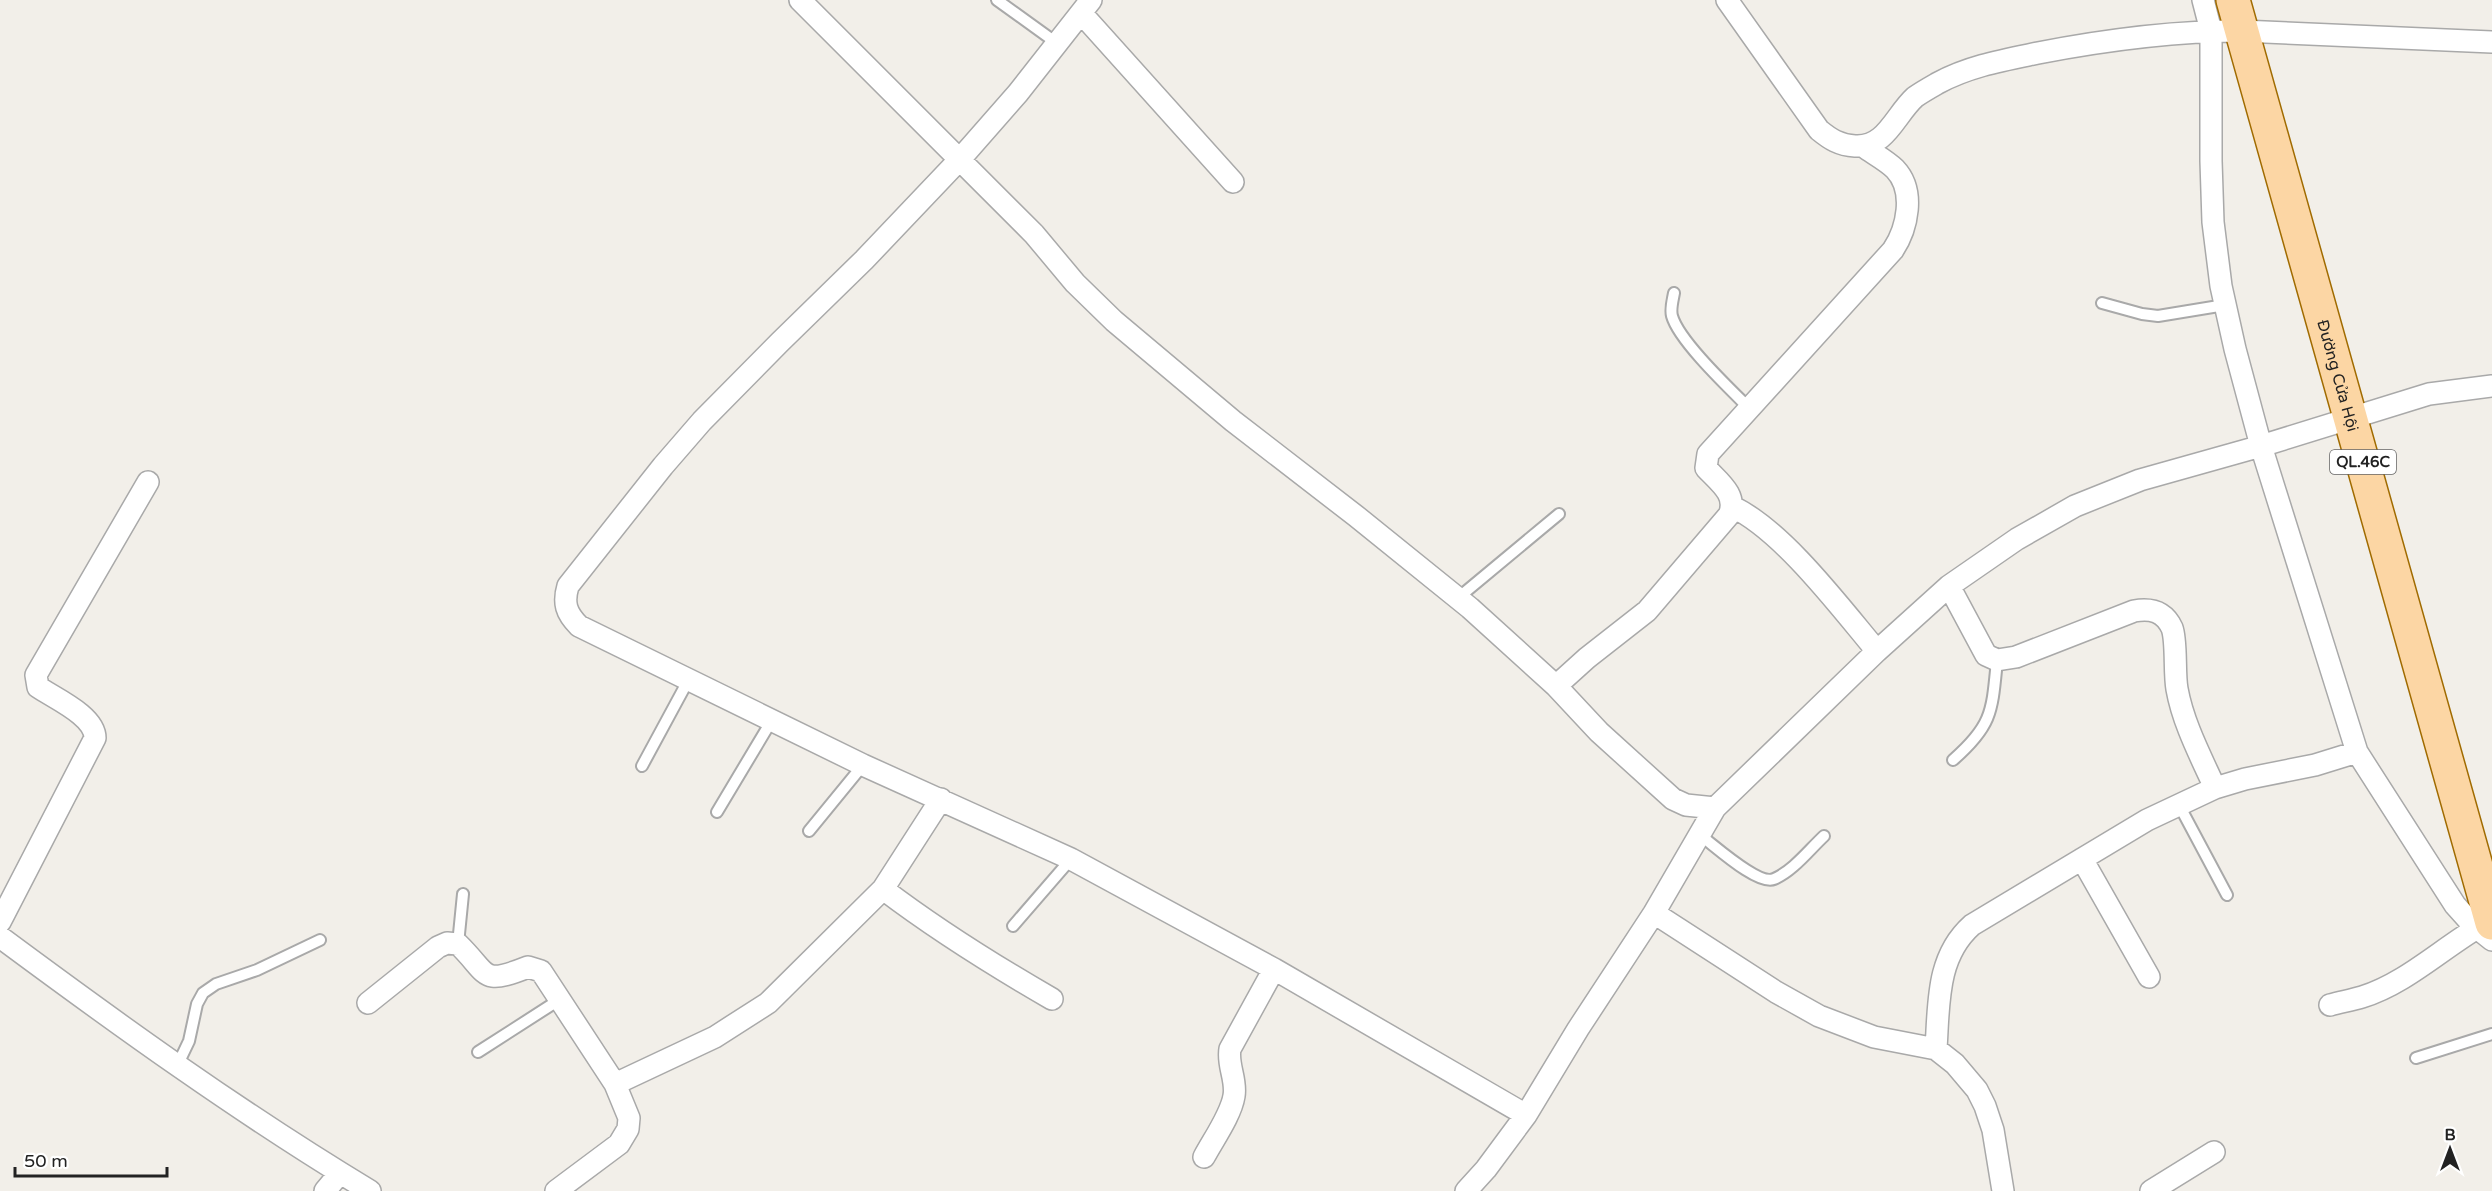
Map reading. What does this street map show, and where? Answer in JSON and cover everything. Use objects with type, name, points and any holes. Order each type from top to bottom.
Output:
[{"type":"main road","name":"Đường Cửa Hội","points":[[2233,0],[2226,32],[2350,417],[2487,931]]},
{"type":"street","points":[[800,0],[961,159],[1034,234],[1075,283],[1114,321],[1233,421],[1458,598],[1556,686],[1599,732],[1673,799],[1686,805],[1715,808]]},
{"type":"street","points":[[1727,0],[1819,130],[1833,141],[1847,146],[1864,147],[1878,141],[1915,97],[1939,82],[1968,70],[2003,60],[2110,40],[2226,32],[2492,42]]},
{"type":"street","points":[[2203,0],[2226,32],[2211,161],[2213,222],[2225,305],[2261,446],[2357,752],[2450,897],[2487,931],[2363,997],[2330,1005]]},
{"type":"street","points":[[1233,182],[1087,7],[961,159],[864,260],[702,421],[663,466],[568,586],[564,599],[566,607],[570,617],[579,626],[863,765],[1071,859],[1274,969],[1526,1115]]},
{"type":"street","points":[[1556,686],[1587,658],[1647,611],[1729,515],[1733,507],[1732,497],[1706,468],[1708,454],[1886,259],[1902,237],[1907,211],[1904,183],[1896,170],[1864,147]]},
{"type":"street","points":[[1466,1191],[1486,1169],[1526,1115],[1578,1029],[1654,913],[1715,808],[1877,651],[1949,586],[2017,538],[2076,506],[2140,480],[2261,446],[2429,394],[2492,386]]},
{"type":"street","points":[[0,922],[95,738],[95,730],[89,720],[38,687],[36,675],[148,482]]},
{"type":"street","points":[[1733,507],[1763,525],[1810,574],[1877,651]]},
{"type":"street","points":[[1949,586],[1986,656],[1997,660],[2016,657],[2134,611],[2148,609],[2158,611],[2172,629],[2177,689],[2186,720],[2215,789]]},
{"type":"street","points":[[1936,1049],[1943,972],[1954,944],[1972,925],[2146,820],[2179,805],[2215,789],[2246,779],[2315,765],[2357,752]]},
{"type":"street","points":[[615,1084],[714,1037],[750,1016],[787,986],[883,889],[940,799]]},
{"type":"street","points":[[2082,859],[2150,977]]},
{"type":"street","points":[[883,889],[990,963],[1052,999]]},
{"type":"street","points":[[1654,913],[1776,992],[1819,1016],[1874,1037],[1936,1049],[1966,1076],[1985,1106],[1993,1130],[2003,1191]]},
{"type":"street","points":[[0,937],[178,1064],[370,1191]]},
{"type":"street","points":[[368,1002],[438,947],[447,943],[458,944],[483,972],[491,977],[502,977],[528,967],[538,969],[547,978],[615,1084],[629,1118],[624,1139],[556,1191]]},
{"type":"street","points":[[1204,1157],[1234,1096],[1229,1058],[1230,1048],[1274,969]]},
{"type":"street","points":[[2151,1191],[2214,1152]]},
{"type":"street","points":[[324,1191],[340,1173]]},
{"type":"lane","points":[[997,0],[1058,44]]},
{"type":"lane","points":[[1674,292],[1672,316],[1686,339],[1710,369],[1750,409]]},
{"type":"lane","points":[[2102,303],[2158,316],[2225,305]]},
{"type":"lane","points":[[1458,598],[1559,514]]},
{"type":"lane","points":[[1953,760],[1974,741],[1984,725],[1993,704],[1997,660]]},
{"type":"lane","points":[[642,766],[689,679]]},
{"type":"lane","points":[[717,812],[772,720]]},
{"type":"lane","points":[[809,831],[863,765]]},
{"type":"lane","points":[[2179,805],[2227,895]]},
{"type":"lane","points":[[1700,835],[1765,880],[1773,880],[1787,870],[1824,836]]},
{"type":"lane","points":[[1013,926],[1071,859]]},
{"type":"lane","points":[[458,944],[463,894]]},
{"type":"lane","points":[[178,1064],[189,1041],[197,1004],[203,993],[216,984],[257,970],[320,940]]},
{"type":"lane","points":[[478,1052],[559,1000]]},
{"type":"lane","points":[[2416,1058],[2492,1034]]}]
